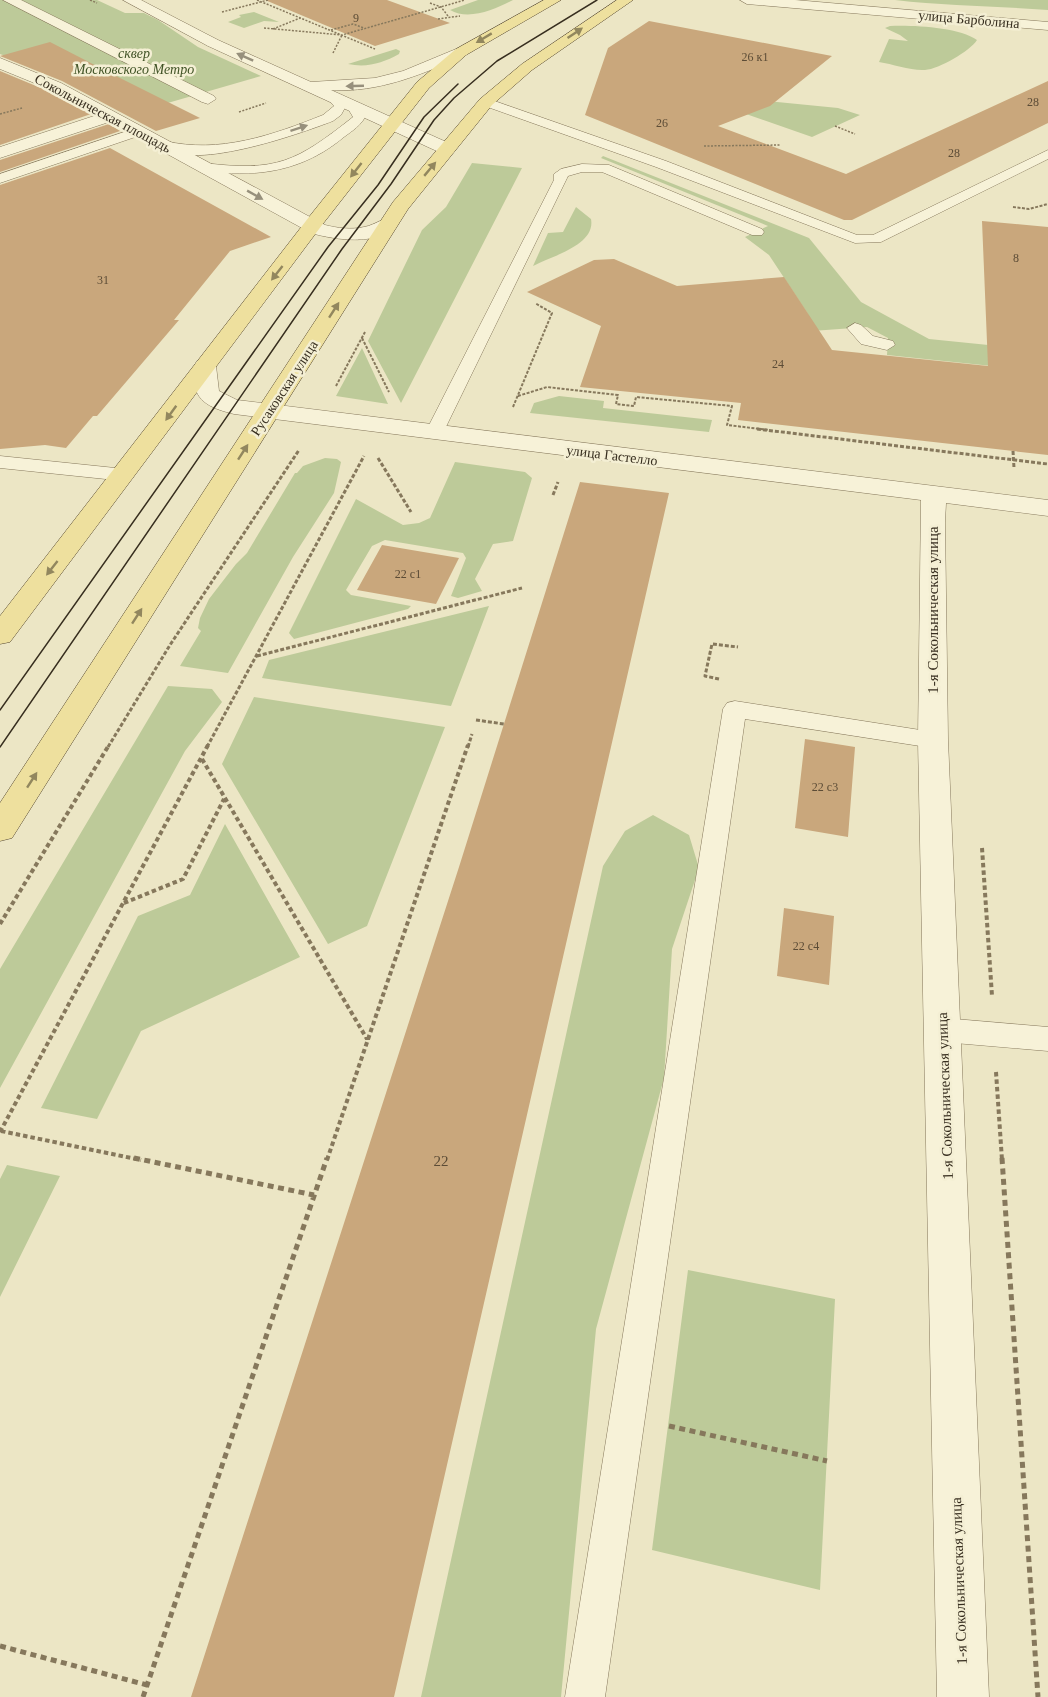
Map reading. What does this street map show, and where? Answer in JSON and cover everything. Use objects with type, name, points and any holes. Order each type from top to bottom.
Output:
[{"type":"main road","points":[[0,635],[125,475],[312,226],[423,85],[461,52],[554,0]]},
{"type":"main road","name":"Русаковская улица","points":[[0,829],[400,206],[486,102],[528,67],[626,0]]},
{"type":"street","points":[[10,0],[208,99]]},
{"type":"street","points":[[130,0],[167,17],[213,43],[447,149]]},
{"type":"street","name":"улица Барболина","points":[[747,0],[1048,26]]},
{"type":"street","points":[[298,81],[333,86],[382,83],[407,76],[461,52]]},
{"type":"street","name":"Сокольническая площадь","points":[[0,63],[55,86],[312,226],[331,233],[352,235],[372,231],[389,223]]},
{"type":"street","points":[[0,153],[111,116]]},
{"type":"street","name":"улица Гастелло","points":[[205,366],[205,390],[211,399],[234,407],[1048,508]]},
{"type":"street","name":"1-я Сокольническая улица","points":[[934,494],[932,522],[933,740],[963,1697]]},
{"type":"lane","points":[[165,145],[176,150],[200,152],[236,148],[328,118],[337,112],[340,106],[332,97]]},
{"type":"lane","points":[[486,102],[661,164],[855,238],[876,239],[1048,154]]},
{"type":"lane","points":[[204,167],[243,170],[278,166],[303,159],[316,152],[358,119],[360,115],[353,107]]},
{"type":"lane","points":[[0,179],[139,131]]},
{"type":"lane","points":[[434,433],[561,180],[561,174],[570,169],[604,168],[757,232]]},
{"type":"lane","points":[[855,328],[867,340],[887,345]]},
{"type":"lane","points":[[0,462],[125,475]]},
{"type":"lane","points":[[585,1697],[735,709],[933,740]]},
{"type":"lane","points":[[943,1030],[1048,1039]]},
{"type":"path","points":[[257,0],[380,51]]},
{"type":"path","points":[[217,14],[268,0]]},
{"type":"path","points":[[264,28],[342,35],[465,0]]},
{"type":"path","points":[[429,3],[441,7],[448,16],[455,19]]},
{"type":"path","points":[[438,19],[448,16]]},
{"type":"path","points":[[261,34],[301,18]]},
{"type":"path","points":[[331,31],[353,24],[365,29]]},
{"type":"path","points":[[0,114],[21,108]]},
{"type":"path","points":[[835,126],[855,134]]},
{"type":"path","points":[[703,146],[781,145]]},
{"type":"path","points":[[510,416],[552,313],[531,301]]},
{"type":"path","points":[[362,338],[392,399]]},
{"type":"path","points":[[518,396],[547,387],[618,395],[616,404],[634,406],[636,396],[732,406],[727,425],[1048,464]]},
{"type":"path","points":[[0,924],[164,654],[301,446]]},
{"type":"path","points":[[314,1195],[0,1131],[365,454]]},
{"type":"path","points":[[376,454],[411,512]]},
{"type":"path","points":[[554,495],[559,479]]},
{"type":"path","points":[[256,657],[522,588]]},
{"type":"path","points":[[705,676],[712,644],[738,647]]},
{"type":"path","points":[[476,720],[504,724]]},
{"type":"path","points":[[143,1697],[472,734]]},
{"type":"path","points":[[202,759],[368,1039]]},
{"type":"path","points":[[124,903],[183,879],[224,799]]},
{"type":"path","points":[[981,838],[1038,1697]]},
{"type":"path","points":[[627,1417],[827,1461]]},
{"type":"path","points":[[0,1646],[147,1685]]},
{"type":"green space","name":"сквер Московского Метро","points":[[0,0],[97,0],[125,13],[144,13],[198,47],[261,76],[133,113],[73,81],[0,54]]},
{"type":"green space","points":[[478,0],[513,0],[491,10],[474,14],[457,13],[450,10]]},
{"type":"green space","points":[[895,0],[1048,0],[1048,10],[933,4]]},
{"type":"green space","points":[[254,12],[279,22],[264,21],[244,28],[228,22],[241,17],[239,15]]},
{"type":"green space","points":[[890,26],[947,30],[959,32],[977,40],[968,49],[946,63],[931,69],[914,69],[879,62],[889,39],[908,41],[885,28]]},
{"type":"green space","points":[[396,49],[400,51],[399,54],[381,62],[368,65],[348,64]]},
{"type":"green space","points":[[728,97],[838,108],[860,115],[812,137],[703,99]]},
{"type":"green space","points":[[603,156],[809,238],[861,302],[929,339],[1048,351],[1048,372],[887,355],[888,338],[867,327],[812,331],[808,314],[769,255],[745,237],[768,226],[601,158]]},
{"type":"green space","points":[[472,163],[522,168],[401,403],[368,341],[422,230],[446,207]]},
{"type":"green space","points":[[576,207],[591,219],[591,228],[587,236],[571,248],[533,266],[548,233],[563,232]]},
{"type":"green space","points":[[362,348],[388,404],[336,396]]},
{"type":"green space","points":[[559,396],[604,401],[603,408],[712,420],[709,432],[530,413],[534,403]]},
{"type":"green space","points":[[325,458],[337,459],[341,462],[334,493],[293,557],[228,673],[180,666],[201,631],[198,628],[200,618],[209,599],[247,553],[295,473],[303,466]]},
{"type":"green space","points":[[455,462],[525,472],[532,478],[513,541],[493,544],[475,579],[482,591],[458,598],[451,596],[466,558],[463,553],[385,540],[372,546],[346,590],[351,595],[411,606],[408,609],[294,639],[289,633],[356,499],[403,525],[419,523],[430,518]]},
{"type":"green space","points":[[489,606],[451,706],[262,678],[269,660]]},
{"type":"green space","points":[[168,686],[212,689],[222,702],[185,751],[0,1088],[0,969]]},
{"type":"green space","points":[[254,697],[445,727],[367,926],[328,944],[222,764]]},
{"type":"green space","points":[[653,815],[689,835],[699,868],[672,949],[664,1078],[596,1329],[561,1697],[421,1697],[603,866],[625,831]]},
{"type":"green space","points":[[225,824],[300,957],[141,1031],[97,1119],[41,1108],[138,916],[190,895]]},
{"type":"green space","points":[[7,1165],[60,1176],[0,1297],[0,1179]]},
{"type":"green space","points":[[688,1270],[835,1299],[820,1590],[652,1550]]},
{"type":"building","points":[[265,0],[387,0],[450,23],[375,46]]},
{"type":"building","points":[[649,21],[832,56],[770,106],[718,126],[846,174],[1048,81],[1048,123],[852,220],[844,220],[585,115],[608,48]]},
{"type":"building","points":[[50,42],[200,118],[156,131],[62,81],[0,56]]},
{"type":"building","points":[[0,71],[48,91],[91,114],[0,145]]},
{"type":"building","points":[[109,124],[120,131],[0,172],[0,160]]},
{"type":"building","points":[[110,148],[271,237],[230,251],[174,320],[179,320],[97,416],[93,416],[66,448],[45,445],[0,449],[0,185]]},
{"type":"building","points":[[982,221],[1048,227],[1048,455],[738,420],[741,403],[580,387],[601,326],[527,292],[594,260],[614,259],[677,286],[784,277],[832,350],[988,366]]},
{"type":"building","points":[[580,482],[669,493],[394,1697],[191,1697],[459,867]]},
{"type":"building","points":[[382,545],[459,558],[436,604],[357,590]]},
{"type":"building","points":[[805,739],[855,747],[848,837],[795,828]]},
{"type":"building","points":[[784,908],[834,916],[829,985],[777,976]]},
{"type":"tram line","points":[[0,747],[342,249],[391,184],[434,120],[454,98],[497,61],[597,0]]},
{"type":"tram line","points":[[0,710],[328,247],[378,185],[424,117],[458,84]]}]
